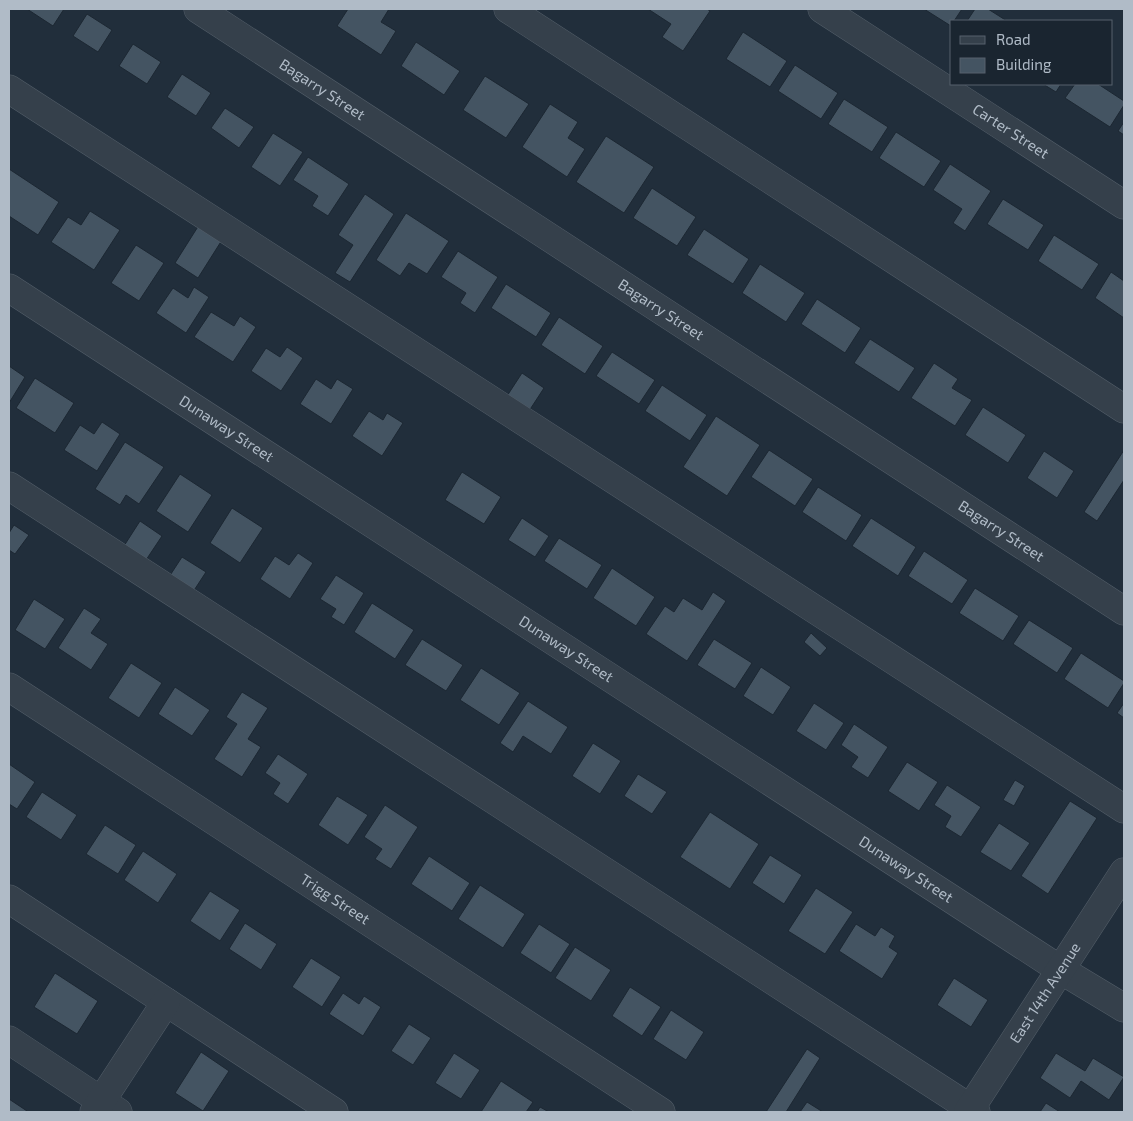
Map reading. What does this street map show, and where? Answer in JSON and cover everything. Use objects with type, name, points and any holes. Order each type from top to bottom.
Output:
[{"type":"street","name":"Bagarry Street","points":[[198,9],[1124,610]]},
{"type":"street","points":[[508,9],[1124,409]]},
{"type":"street","name":"Carter Street","points":[[822,9],[1124,205]]},
{"type":"street","points":[[9,89],[1124,809]]},
{"type":"street","name":"Dunaway Street","points":[[9,288],[1061,970],[1124,1008]]},
{"type":"street","points":[[9,486],[972,1111]]},
{"type":"street","name":"Trigg Street","points":[[9,688],[661,1112]]},
{"type":"street","name":"East 14th Avenue","points":[[972,1111],[1124,872]]},
{"type":"street","points":[[9,899],[334,1112]]},
{"type":"street","points":[[9,1040],[105,1109],[166,1002]]},
{"type":"building","points":[[27,9],[64,9],[53,26]]},
{"type":"building","points":[[348,9],[389,9],[381,22],[396,31],[381,55],[337,26]]},
{"type":"building","points":[[648,9],[707,9],[710,11],[683,51],[662,37],[671,24]]},
{"type":"building","points":[[924,9],[962,9],[955,20],[950,20],[950,25]]},
{"type":"building","points":[[975,9],[988,9],[1005,20],[968,20]]},
{"type":"building","points":[[87,14],[112,30],[98,52],[73,36]]},
{"type":"building","points":[[743,32],[787,61],[770,87],[726,59]]},
{"type":"building","points":[[416,42],[460,71],[444,95],[401,66]]},
{"type":"building","points":[[133,44],[161,62],[147,84],[119,66]]},
{"type":"building","points":[[795,65],[838,93],[821,119],[778,91]]},
{"type":"building","points":[[182,74],[211,93],[196,116],[167,97]]},
{"type":"building","points":[[485,76],[529,104],[506,138],[463,110]]},
{"type":"building","points":[[1045,85],[1060,85],[1056,92]]},
{"type":"building","points":[[1074,85],[1100,85],[1124,101],[1124,105],[1110,127],[1065,98]]},
{"type":"building","points":[[844,99],[888,127],[872,152],[828,124]]},
{"type":"building","points":[[550,104],[578,122],[568,138],[585,149],[567,177],[522,147]]},
{"type":"building","points":[[225,108],[254,127],[239,148],[211,128]]},
{"type":"building","points":[[1124,122],[1124,135],[1118,131]]},
{"type":"building","points":[[896,132],[941,161],[924,187],[879,158]]},
{"type":"building","points":[[273,133],[303,152],[280,186],[251,167]]},
{"type":"building","points":[[606,136],[654,167],[624,213],[576,182]]},
{"type":"building","points":[[308,157],[349,184],[328,216],[312,206],[318,196],[293,180]]},
{"type":"building","points":[[950,164],[991,191],[965,231],[953,223],[962,209],[933,190]]},
{"type":"building","points":[[9,169],[59,202],[38,235],[9,216]]},
{"type":"building","points":[[652,188],[696,217],[677,246],[633,218]]},
{"type":"building","points":[[365,194],[394,214],[350,282],[335,273],[353,245],[338,235]]},
{"type":"building","points":[[1003,199],[1044,225],[1028,250],[987,224]]},
{"type":"building","points":[[90,211],[120,230],[94,270],[51,242],[68,217],[81,225]]},
{"type":"building","points":[[406,213],[449,241],[427,274],[409,263],[400,276],[376,260]]},
{"type":"building","points":[[199,225],[222,240],[198,278],[175,263]]},
{"type":"building","points":[[704,229],[749,259],[733,284],[687,255]]},
{"type":"building","points":[[1054,235],[1099,264],[1082,290],[1038,261]]},
{"type":"building","points":[[136,245],[164,263],[139,301],[111,283]]},
{"type":"building","points":[[458,251],[498,277],[475,313],[460,303],[466,293],[441,277]]},
{"type":"building","points":[[760,264],[805,293],[786,322],[742,293]]},
{"type":"building","points":[[1111,272],[1124,281],[1124,318],[1095,298]]},
{"type":"building","points":[[506,284],[551,313],[536,337],[491,308]]},
{"type":"building","points":[[194,287],[209,297],[186,333],[156,313],[173,288],[188,298]]},
{"type":"building","points":[[817,299],[861,328],[845,353],[801,324]]},
{"type":"building","points":[[211,312],[234,326],[240,316],[256,327],[233,362],[194,337]]},
{"type":"building","points":[[559,317],[603,346],[585,374],[541,345]]},
{"type":"building","points":[[870,339],[915,368],[899,392],[854,363]]},
{"type":"building","points":[[287,347],[303,358],[281,391],[251,371],[266,348],[280,357]]},
{"type":"building","points":[[612,352],[655,380],[639,404],[596,376]]},
{"type":"building","points":[[934,363],[958,379],[952,388],[972,400],[955,426],[911,398]]},
{"type":"building","points":[[9,366],[25,377],[9,403]]},
{"type":"building","points":[[522,373],[544,388],[529,411],[507,396]]},
{"type":"building","points":[[35,378],[74,403],[55,433],[16,408]]},
{"type":"building","points":[[316,379],[331,389],[337,379],[353,389],[331,424],[300,404]]},
{"type":"building","points":[[662,385],[707,415],[690,441],[645,411]]},
{"type":"building","points":[[983,407],[1026,435],[1008,463],[965,435]]},
{"type":"building","points":[[369,411],[383,420],[387,413],[403,423],[382,456],[352,436]]},
{"type":"building","points":[[716,416],[760,445],[727,496],[683,467]]},
{"type":"building","points":[[102,422],[120,434],[97,471],[64,450],[80,425],[94,434]]},
{"type":"building","points":[[125,442],[164,467],[139,504],[126,495],[120,505],[95,489]]},
{"type":"building","points":[[769,450],[813,479],[795,506],[751,477]]},
{"type":"building","points":[[1124,450],[1124,480],[1097,521],[1084,512]]},
{"type":"building","points":[[1044,451],[1074,471],[1057,498],[1027,478]]},
{"type":"building","points":[[462,472],[501,497],[484,524],[445,500]]},
{"type":"building","points":[[180,474],[212,495],[188,532],[156,511]]},
{"type":"building","points":[[818,487],[862,515],[846,541],[802,512]]},
{"type":"building","points":[[232,508],[263,528],[240,563],[210,543]]},
{"type":"building","points":[[522,518],[549,536],[535,557],[508,540]]},
{"type":"building","points":[[871,518],[916,547],[898,576],[852,546]]},
{"type":"building","points":[[140,521],[162,536],[144,563],[122,549]]},
{"type":"building","points":[[14,525],[29,535],[15,554],[9,550],[9,533]]},
{"type":"building","points":[[559,538],[602,565],[587,589],[544,561]]},
{"type":"building","points":[[924,551],[968,580],[952,604],[908,576]]},
{"type":"building","points":[[298,553],[313,563],[290,599],[260,579],[275,556],[289,565]]},
{"type":"building","points":[[182,557],[206,572],[191,595],[167,580]]},
{"type":"building","points":[[612,568],[655,597],[636,626],[593,598]]},
{"type":"building","points":[[336,575],[364,593],[344,625],[331,617],[336,609],[320,599]]},
{"type":"building","points":[[975,588],[1019,616],[1003,641],[959,613]]},
{"type":"building","points":[[713,592],[726,601],[687,661],[646,634],[665,606],[674,612],[683,598],[702,610]]},
{"type":"building","points":[[34,599],[65,619],[45,649],[15,630]]},
{"type":"building","points":[[372,603],[414,630],[395,659],[354,632]]},
{"type":"building","points":[[84,608],[101,619],[91,633],[108,644],[91,670],[58,648]]},
{"type":"building","points":[[1029,620],[1073,648],[1057,673],[1013,644]]},
{"type":"building","points":[[811,633],[827,648],[820,656],[804,642]]},
{"type":"building","points":[[422,639],[463,665],[446,691],[405,665]]},
{"type":"building","points":[[714,639],[752,663],[735,689],[697,665]]},
{"type":"building","points":[[1081,653],[1124,681],[1108,708],[1064,679]]},
{"type":"building","points":[[131,663],[162,683],[139,718],[108,698]]},
{"type":"building","points":[[761,667],[791,687],[773,715],[743,696]]},
{"type":"building","points":[[481,668],[520,693],[499,725],[460,700]]},
{"type":"building","points":[[175,687],[210,710],[192,736],[158,714]]},
{"type":"building","points":[[242,692],[268,708],[248,739],[261,747],[242,777],[214,759],[237,724],[226,717]]},
{"type":"building","points":[[528,701],[568,727],[551,754],[523,736],[513,752],[500,743]]},
{"type":"building","points":[[814,703],[844,723],[826,750],[796,731]]},
{"type":"building","points":[[1124,703],[1124,718],[1117,713]]},
{"type":"building","points":[[854,724],[888,747],[868,778],[851,767],[858,757],[841,745]]},
{"type":"building","points":[[593,743],[621,761],[600,794],[572,776]]},
{"type":"building","points":[[278,754],[308,774],[288,804],[273,794],[280,783],[265,773]]},
{"type":"building","points":[[907,762],[938,782],[919,811],[888,791]]},
{"type":"building","points":[[9,764],[35,782],[17,809],[9,804]]},
{"type":"building","points":[[638,774],[667,792],[652,814],[624,796]]},
{"type":"building","points":[[1015,780],[1025,786],[1014,806],[1003,800]]},
{"type":"building","points":[[947,785],[981,807],[961,837],[945,827],[951,816],[934,805]]},
{"type":"building","points":[[42,792],[77,815],[61,840],[26,817]]},
{"type":"building","points":[[337,796],[368,815],[348,845],[318,825]]},
{"type":"building","points":[[1070,801],[1097,818],[1048,894],[1021,876]]},
{"type":"building","points":[[385,805],[418,827],[391,869],[375,859],[382,849],[364,837]]},
{"type":"building","points":[[710,812],[759,844],[730,889],[680,857]]},
{"type":"building","points":[[999,823],[1030,843],[1011,871],[980,852]]},
{"type":"building","points":[[105,825],[136,845],[118,874],[86,854]]},
{"type":"building","points":[[143,851],[177,874],[158,903],[124,880]]},
{"type":"building","points":[[770,855],[802,875],[784,904],[752,883]]},
{"type":"building","points":[[429,856],[470,883],[452,911],[411,884]]},
{"type":"building","points":[[480,885],[525,914],[503,948],[458,919]]},
{"type":"building","points":[[816,888],[853,912],[825,954],[788,931]]},
{"type":"building","points":[[210,891],[240,910],[220,941],[190,921]]},
{"type":"building","points":[[245,923],[277,944],[261,970],[229,949]]},
{"type":"building","points":[[539,924],[570,944],[551,973],[520,953]]},
{"type":"building","points":[[856,924],[875,936],[881,927],[895,936],[889,947],[898,953],[882,979],[839,951]]},
{"type":"building","points":[[575,947],[611,970],[591,1001],[555,978]]},
{"type":"building","points":[[311,958],[341,977],[322,1007],[292,987]]},
{"type":"building","points":[[55,973],[98,1001],[77,1034],[34,1007]]},
{"type":"building","points":[[954,978],[988,1000],[971,1027],[937,1005]]},
{"type":"building","points":[[630,987],[661,1007],[642,1036],[612,1016]]},
{"type":"building","points":[[343,993],[359,1004],[364,996],[381,1007],[363,1036],[329,1014]]},
{"type":"building","points":[[671,1010],[704,1032],[686,1060],[653,1039]]},
{"type":"building","points":[[409,1024],[431,1038],[413,1065],[391,1051]]},
{"type":"building","points":[[807,1049],[820,1058],[786,1112],[766,1112]]},
{"type":"building","points":[[201,1052],[229,1071],[203,1111],[175,1093]]},
{"type":"building","points":[[454,1053],[480,1070],[461,1099],[435,1083]]},
{"type":"building","points":[[1056,1053],[1085,1071],[1093,1058],[1124,1077],[1109,1100],[1081,1081],[1070,1098],[1040,1078]]},
{"type":"building","points":[[501,1081],[533,1102],[526,1112],[481,1112]]},
{"type":"building","points":[[9,1099],[27,1111],[9,1112]]},
{"type":"building","points":[[807,1102],[823,1112],[800,1112]]},
{"type":"building","points":[[1046,1103],[1060,1112],[1040,1112]]},
{"type":"building","points":[[540,1107],[549,1112],[537,1112]]}]
